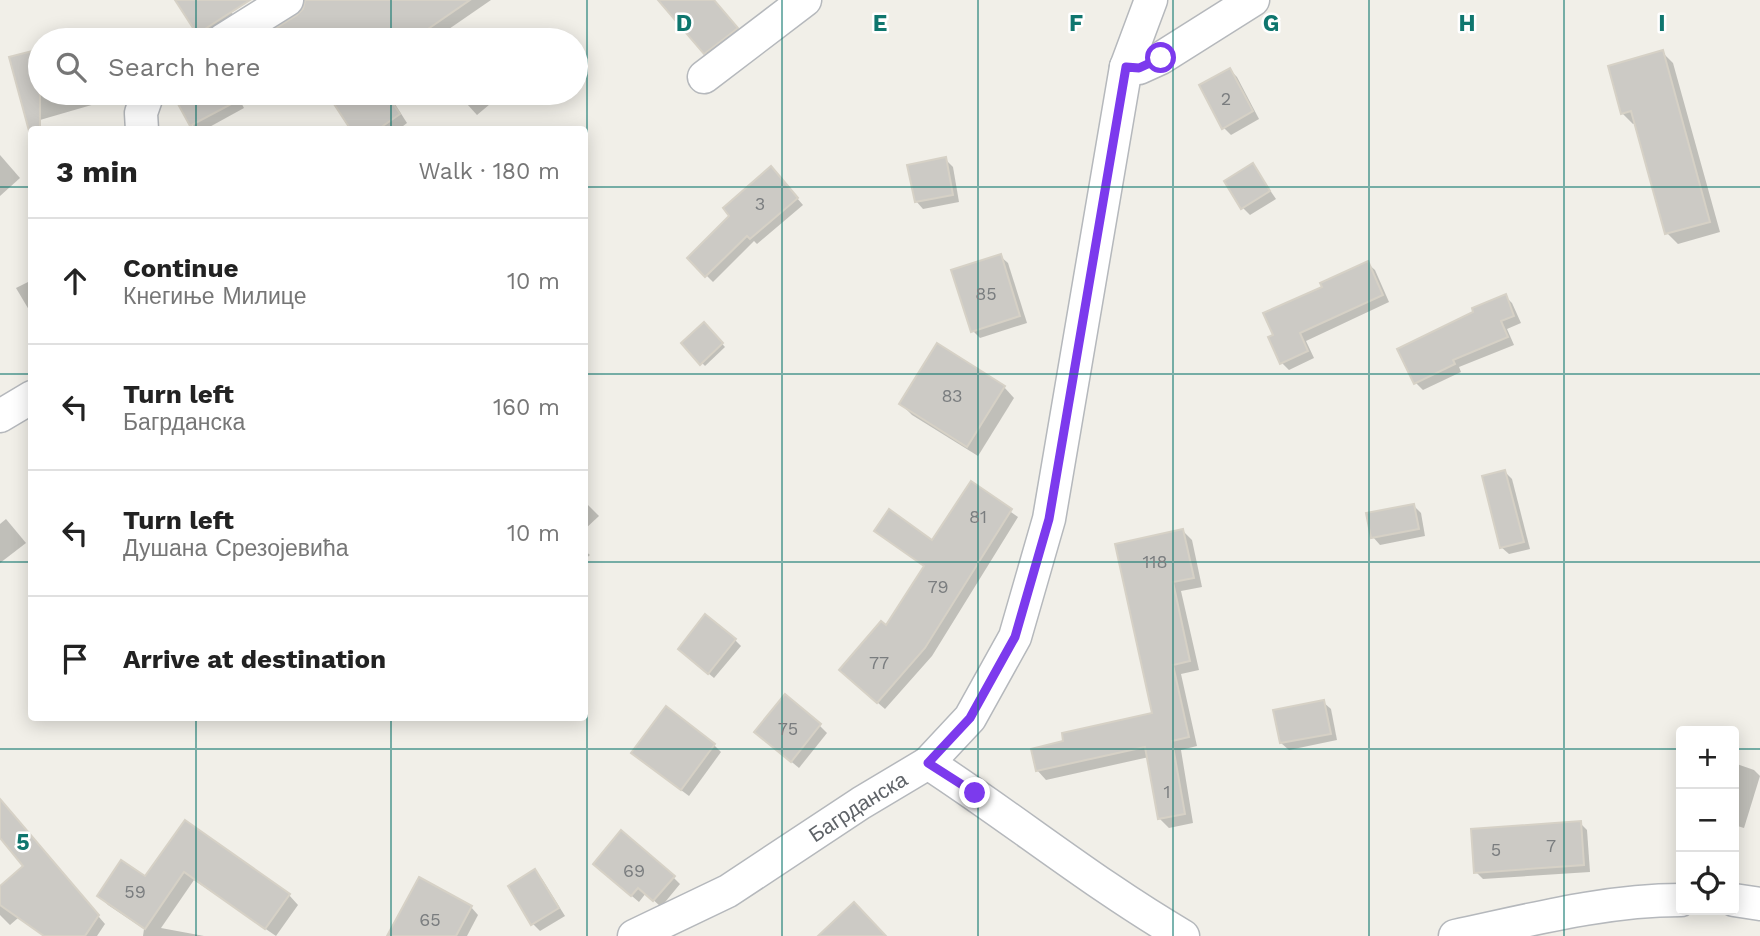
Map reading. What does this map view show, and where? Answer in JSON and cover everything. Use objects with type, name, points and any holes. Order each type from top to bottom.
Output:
[{"type":"street","points":[[242,28],[287,0]]},
{"type":"street","points":[[704,76],[805,0]]},
{"type":"street","name":"Багрданска","points":[[634,936],[728,891],[861,803],[928,763],[970,718],[1015,637],[1049,519],[1126,67],[1151,0]]},
{"type":"street","points":[[1126,67],[1139,68],[1161,58],[1253,0]]},
{"type":"street","points":[[142,126],[144,105]]},
{"type":"street","points":[[0,416],[28,399]]},
{"type":"street","points":[[928,763],[975,793],[1143,913],[1183,936]]},
{"type":"street","points":[[1455,936],[1569,911],[1676,900]]},
{"type":"street","points":[[1739,901],[1760,904]]},
{"type":"building","points":[[175,0],[250,0],[206,28],[193,28]]},
{"type":"building","points":[[305,0],[470,0],[429,28],[277,28],[303,9]]},
{"type":"building","points":[[658,0],[714,0],[738,28],[704,54]]},
{"type":"building","points":[[1663,50],[1710,222],[1665,234],[1631,111],[1621,114],[1608,66]]},
{"type":"building","points":[[28,52],[28,105],[40,105],[40,126],[28,127],[9,57]]},
{"type":"building","points":[[1230,68],[1253,111],[1222,129],[1199,85]]},
{"type":"building","points":[[179,105],[229,105],[190,126]]},
{"type":"building","points":[[335,105],[394,105],[400,114],[383,126],[348,126]]},
{"type":"building","points":[[946,157],[953,195],[915,202],[907,165]]},
{"type":"building","points":[[1253,163],[1270,191],[1241,209],[1224,181]]},
{"type":"building","points":[[771,166],[798,198],[750,239],[747,236],[705,277],[687,258],[729,216],[723,208]]},
{"type":"building","points":[[1001,254],[1020,316],[971,332],[951,270]]},
{"type":"building","points":[[1368,261],[1383,295],[1300,333],[1308,351],[1280,364],[1268,337],[1273,335],[1263,313],[1322,287],[1320,283]]},
{"type":"building","points":[[1506,294],[1514,316],[1501,321],[1508,337],[1453,360],[1455,364],[1414,384],[1397,349],[1473,312],[1472,308]]},
{"type":"building","points":[[704,322],[723,343],[700,365],[681,343]]},
{"type":"building","points":[[937,343],[1005,386],[967,447],[899,404]]},
{"type":"building","points":[[1505,470],[1524,542],[1500,548],[1482,476]]},
{"type":"building","points":[[971,481],[1012,509],[925,648],[877,703],[839,670],[881,621],[886,625],[924,566],[874,531],[889,509],[932,540]]},
{"type":"building","points":[[1414,504],[1419,529],[1371,538],[1366,513]]},
{"type":"building","points":[[1183,529],[1194,578],[1173,582],[1190,661],[1173,665],[1189,737],[1172,741],[1185,814],[1158,819],[1145,747],[1036,771],[1031,749],[1063,741],[1062,733],[1152,713],[1115,544]]},
{"type":"building","points":[[705,614],[736,639],[708,674],[678,649]]},
{"type":"building","points":[[785,694],[821,724],[791,762],[754,732]]},
{"type":"building","points":[[1324,700],[1331,734],[1280,743],[1273,710]]},
{"type":"building","points":[[666,706],[715,744],[681,790],[631,753]]},
{"type":"building","points":[[0,799],[99,915],[85,936],[44,936],[0,905],[0,886],[23,866],[0,838]]},
{"type":"building","points":[[185,820],[290,894],[265,929],[184,872],[145,929],[97,896],[121,860],[145,876]]},
{"type":"building","points":[[1581,821],[1584,865],[1474,873],[1471,829]]},
{"type":"building","points":[[621,830],[675,876],[653,901],[638,888],[631,896],[593,864]]},
{"type":"building","points":[[535,869],[559,908],[531,925],[508,886]]},
{"type":"building","points":[[419,877],[472,906],[456,936],[387,936]]},
{"type":"building","points":[[854,902],[886,936],[818,936]]},
{"type":"route","points":[[975,793],[928,763],[970,718],[1015,637],[1049,519],[1126,67],[1139,68],[1161,58]]}]
